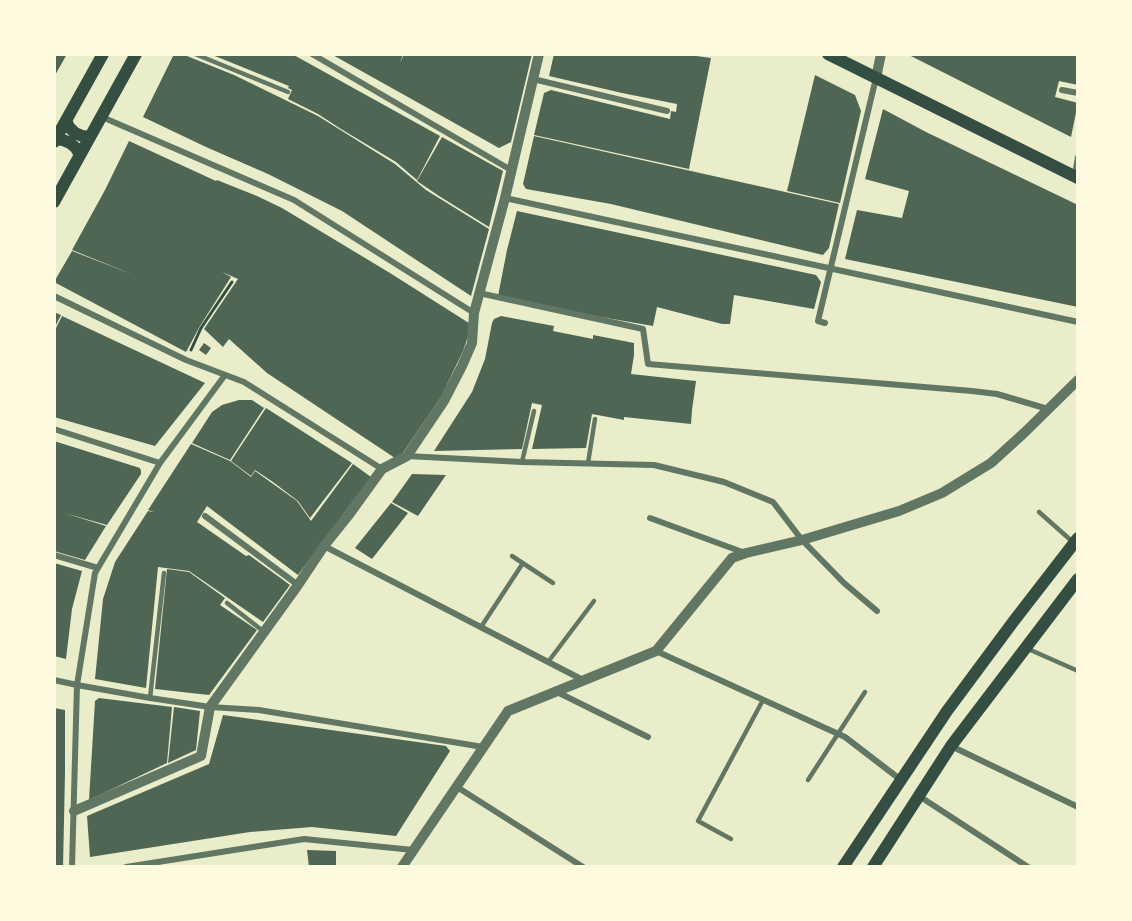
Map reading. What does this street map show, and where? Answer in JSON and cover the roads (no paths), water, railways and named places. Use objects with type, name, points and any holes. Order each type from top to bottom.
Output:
[{"type":"main road","points":[[80,155],[70,143],[55,140],[103,54]]},
{"type":"main road","points":[[54,202],[136,54]]},
{"type":"main road","points":[[828,54],[1076,177]]},
{"type":"main road","points":[[66,120],[75,133],[90,137]]},
{"type":"main road","points":[[843,867],[947,711],[1076,541]]},
{"type":"main road","points":[[873,867],[951,746],[1078,579]]},
{"type":"street","points":[[312,54],[511,170]]},
{"type":"street","points":[[74,811],[201,756],[210,707],[324,546],[382,469],[407,456],[444,401],[472,344],[474,313],[505,198],[539,54]]},
{"type":"street","points":[[825,322],[818,321],[881,54]]},
{"type":"street","points":[[533,79],[667,111]]},
{"type":"street","points":[[1062,90],[1078,93]]},
{"type":"street","points":[[101,117],[294,200],[474,313]]},
{"type":"street","points":[[1076,177],[1078,157]]},
{"type":"street","points":[[505,198],[1078,322]]},
{"type":"street","points":[[479,293],[643,330],[648,364],[972,391],[997,394],[1049,409]]},
{"type":"street","points":[[54,296],[186,360],[244,382],[382,469]]},
{"type":"street","points":[[72,867],[76,685],[95,573],[160,463],[225,375]]},
{"type":"street","points":[[402,867],[508,711],[656,651],[732,558],[899,511],[942,493],[991,463],[1078,380]]},
{"type":"street","points":[[54,429],[160,463]]},
{"type":"street","points":[[407,456],[522,462],[654,465],[724,482],[773,502],[802,540],[844,583],[877,611]]},
{"type":"street","points":[[205,516],[298,585]]},
{"type":"street","points":[[650,518],[746,553]]},
{"type":"street","points":[[324,546],[584,681]]},
{"type":"street","points":[[54,555],[98,568]]},
{"type":"street","points":[[656,651],[845,736],[901,781]]},
{"type":"street","points":[[54,680],[150,698],[210,707],[259,710],[484,747]]},
{"type":"street","points":[[556,692],[648,736]]},
{"type":"street","points":[[951,746],[1078,807]]},
{"type":"street","points":[[456,787],[583,867]]},
{"type":"street","points":[[918,795],[1028,867]]},
{"type":"street","points":[[126,867],[304,839],[414,850]]},
{"type":"lane","points":[[195,54],[288,92]]},
{"type":"lane","points":[[522,462],[534,411]]},
{"type":"lane","points":[[588,463],[595,418]]},
{"type":"lane","points":[[1039,512],[1076,541]]},
{"type":"lane","points":[[512,556],[553,583]]},
{"type":"lane","points":[[481,627],[523,563]]},
{"type":"lane","points":[[150,698],[164,573]]},
{"type":"lane","points":[[548,662],[594,601]]},
{"type":"lane","points":[[227,603],[264,631]]},
{"type":"lane","points":[[1025,648],[1078,671]]},
{"type":"lane","points":[[808,780],[865,692]]},
{"type":"lane","points":[[731,839],[698,820],[763,700]]}]
